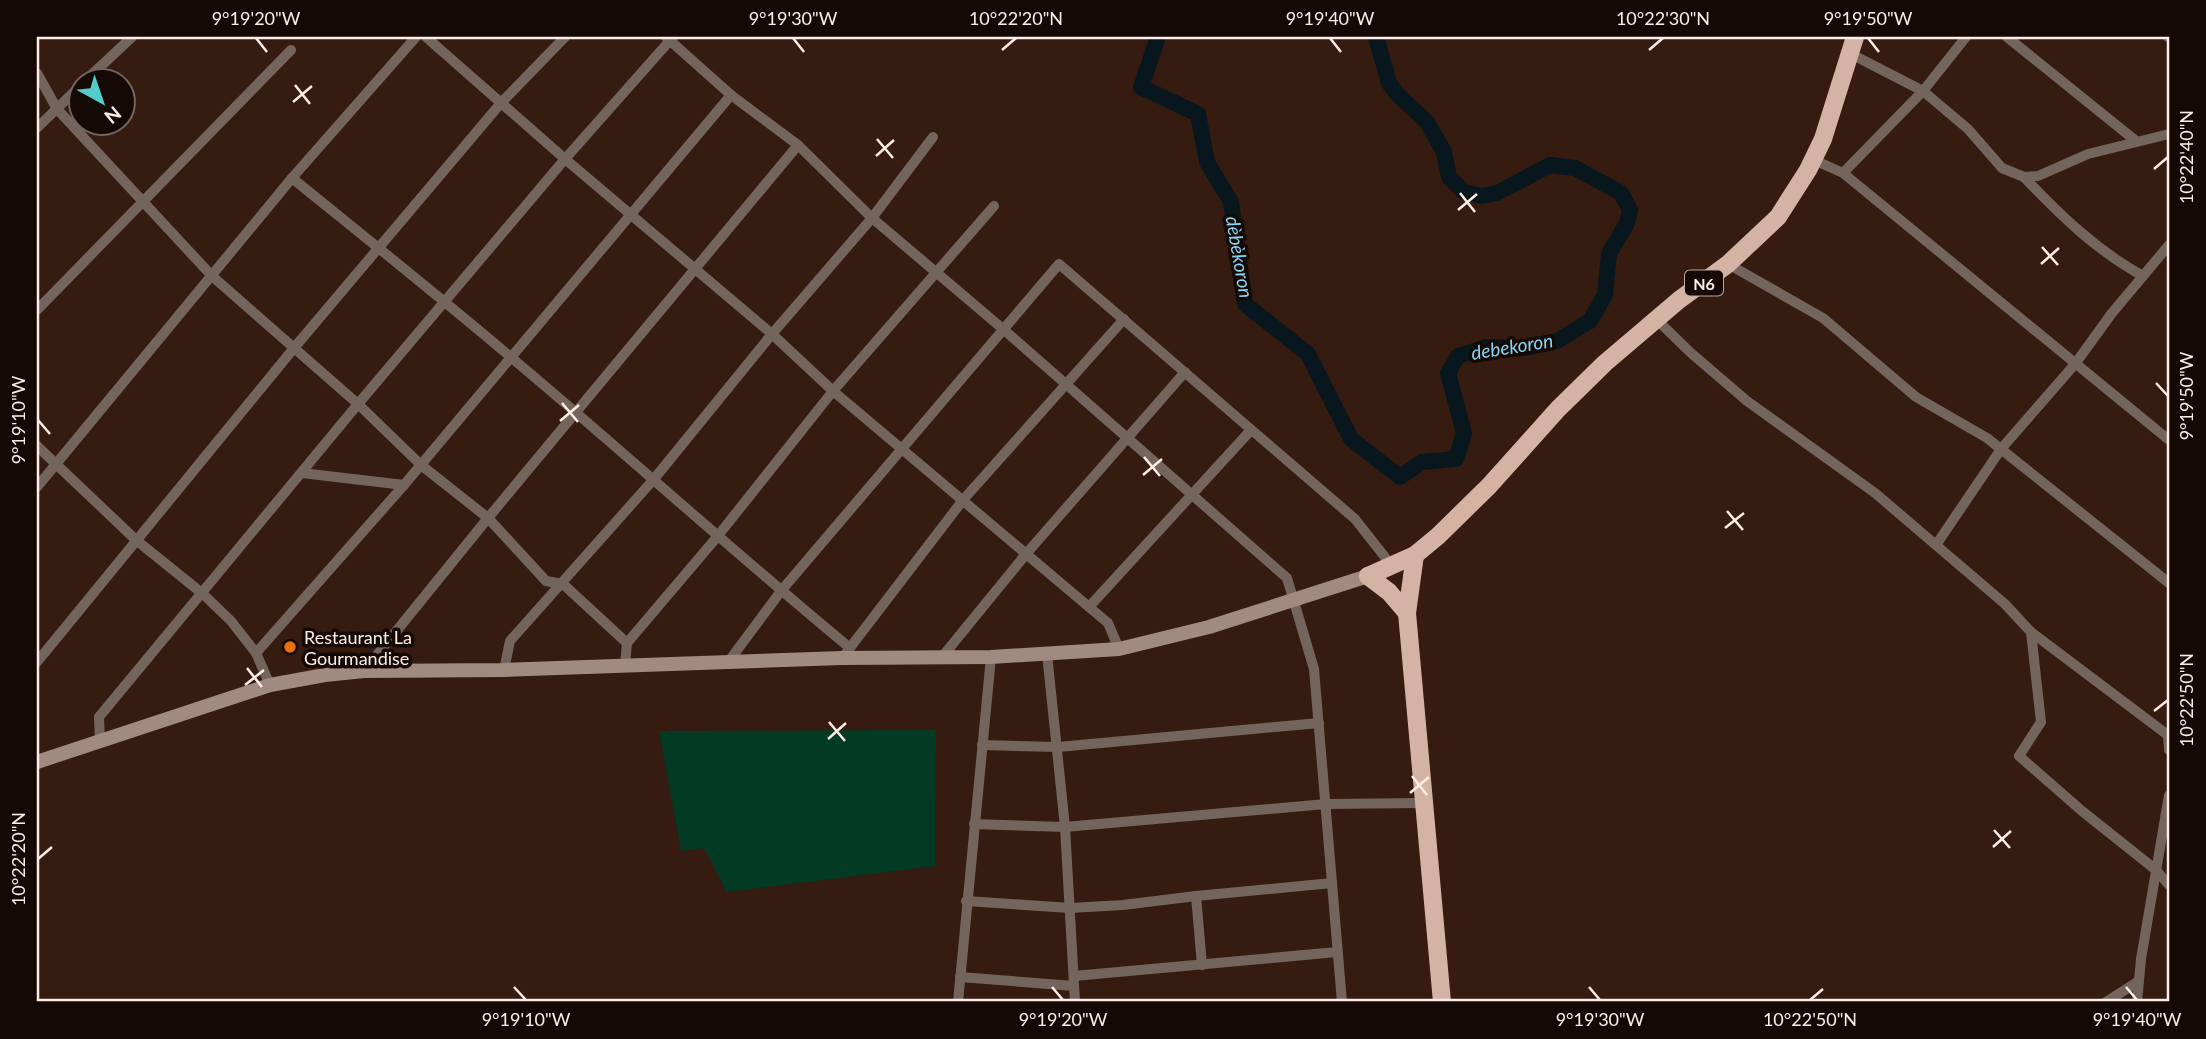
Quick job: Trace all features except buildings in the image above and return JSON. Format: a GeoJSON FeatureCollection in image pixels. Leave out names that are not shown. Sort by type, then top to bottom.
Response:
{"type":"FeatureCollection","features":[{"type":"Feature","properties":{"kind":"highway","name":"N6"},"geometry":{"type":"LineString","coordinates":[[1368,576],[1415,555],[1454,521],[1558,409],[1605,363],[1656,319],[1728,264],[1778,216],[1808,170],[1823,139],[1853,45]]}},
{"type":"Feature","properties":{"kind":"highway"},"geometry":{"type":"LineString","coordinates":[[1415,555],[1407,613],[1442,1002]]}},
{"type":"Feature","properties":{"kind":"highway"},"geometry":{"type":"LineString","coordinates":[[1368,576],[1389,592],[1407,613]]}},
{"type":"Feature","properties":{"kind":"main road"},"geometry":{"type":"LineString","coordinates":[[37,762],[270,685],[325,675],[364,671],[505,670],[730,661],[846,653],[991,657],[1119,649],[1209,627],[1368,576]]}},
{"type":"Feature","properties":{"kind":"street"},"geometry":{"type":"LineString","coordinates":[[101,66],[132,37]]}},
{"type":"Feature","properties":{"kind":"street"},"geometry":{"type":"LineString","coordinates":[[37,487],[292,178],[416,37]]}},
{"type":"Feature","properties":{"kind":"street"},"geometry":{"type":"LineString","coordinates":[[426,37],[631,216],[772,334],[834,391],[1108,623],[1119,649]]}},
{"type":"Feature","properties":{"kind":"street"},"geometry":{"type":"LineString","coordinates":[[37,662],[294,348],[501,103],[565,37]]}},
{"type":"Feature","properties":{"kind":"street"},"geometry":{"type":"LineString","coordinates":[[1843,173],[1923,91],[1966,37]]}},
{"type":"Feature","properties":{"kind":"street"},"geometry":{"type":"LineString","coordinates":[[2007,37],[2136,141]]}},
{"type":"Feature","properties":{"kind":"street"},"geometry":{"type":"LineString","coordinates":[[100,742],[99,717],[358,404],[670,38],[731,94],[798,145],[872,218],[1066,383],[1287,578],[1314,669],[1342,1002]]}},
{"type":"Feature","properties":{"kind":"street"},"geometry":{"type":"LineString","coordinates":[[1853,45],[1923,91],[1968,129],[2002,168],[2024,177],[2066,221],[2124,266],[2143,276]]}},
{"type":"Feature","properties":{"kind":"street"},"geometry":{"type":"LineString","coordinates":[[37,310],[291,50]]}},
{"type":"Feature","properties":{"kind":"street"},"geometry":{"type":"LineString","coordinates":[[37,73],[57,109],[212,276],[358,404],[421,465],[488,518],[546,581],[563,584],[627,643]]}},
{"type":"Feature","properties":{"kind":"street"},"geometry":{"type":"LineString","coordinates":[[256,653],[421,465],[731,94]]}},
{"type":"Feature","properties":{"kind":"street"},"geometry":{"type":"LineString","coordinates":[[37,128],[66,100]]}},
{"type":"Feature","properties":{"kind":"street"},"geometry":{"type":"LineString","coordinates":[[2024,177],[2038,176],[2088,154],[2169,134]]}},
{"type":"Feature","properties":{"kind":"street"},"geometry":{"type":"LineString","coordinates":[[505,670],[510,641],[654,479],[772,334],[872,218],[933,137]]}},
{"type":"Feature","properties":{"kind":"street"},"geometry":{"type":"LineString","coordinates":[[364,671],[798,145]]}},
{"type":"Feature","properties":{"kind":"street"},"geometry":{"type":"LineString","coordinates":[[1812,159],[1843,173],[2169,440]]}},
{"type":"Feature","properties":{"kind":"street"},"geometry":{"type":"LineString","coordinates":[[292,178],[512,357],[781,591],[846,653],[963,500],[1124,319]]}},
{"type":"Feature","properties":{"kind":"street"},"geometry":{"type":"LineString","coordinates":[[625,665],[627,643],[717,537],[834,391],[994,206]]}},
{"type":"Feature","properties":{"kind":"street"},"geometry":{"type":"LineString","coordinates":[[1936,545],[2001,449],[2075,364],[2169,245]]}},
{"type":"Feature","properties":{"kind":"street"},"geometry":{"type":"LineString","coordinates":[[730,661],[781,591],[1059,264],[1355,519],[1392,566]]}},
{"type":"Feature","properties":{"kind":"street"},"geometry":{"type":"LineString","coordinates":[[1728,264],[1823,318],[1916,397],[1987,438],[2169,583]]}},
{"type":"Feature","properties":{"kind":"street"},"geometry":{"type":"LineString","coordinates":[[1656,319],[1747,401],[1875,493],[2005,604],[2031,632],[2167,731],[2169,750]]}},
{"type":"Feature","properties":{"kind":"street"},"geometry":{"type":"LineString","coordinates":[[942,657],[1027,554],[1185,372]]}},
{"type":"Feature","properties":{"kind":"street"},"geometry":{"type":"LineString","coordinates":[[1089,607],[1251,430]]}},
{"type":"Feature","properties":{"kind":"street"},"geometry":{"type":"LineString","coordinates":[[37,446],[136,540],[203,594],[231,621],[256,653],[270,685]]}},
{"type":"Feature","properties":{"kind":"street"},"geometry":{"type":"LineString","coordinates":[[302,473],[404,485]]}},
{"type":"Feature","properties":{"kind":"street"},"geometry":{"type":"LineString","coordinates":[[2031,632],[2041,722],[2020,756],[2082,811],[2156,870],[2169,885]]}},
{"type":"Feature","properties":{"kind":"street"},"geometry":{"type":"LineString","coordinates":[[1047,654],[1065,827],[1075,1002]]}},
{"type":"Feature","properties":{"kind":"street"},"geometry":{"type":"LineString","coordinates":[[958,1002],[991,657]]}},
{"type":"Feature","properties":{"kind":"street"},"geometry":{"type":"LineString","coordinates":[[982,745],[1058,747],[1319,723]]}},
{"type":"Feature","properties":{"kind":"street"},"geometry":{"type":"LineString","coordinates":[[2137,1002],[2169,795]]}},
{"type":"Feature","properties":{"kind":"street"},"geometry":{"type":"LineString","coordinates":[[974,824],[1065,827],[1326,804],[1423,803]]}},
{"type":"Feature","properties":{"kind":"street"},"geometry":{"type":"LineString","coordinates":[[966,901],[1070,908],[1332,883]]}},
{"type":"Feature","properties":{"kind":"street"},"geometry":{"type":"LineString","coordinates":[[1196,896],[1202,965]]}},
{"type":"Feature","properties":{"kind":"street"},"geometry":{"type":"LineString","coordinates":[[960,977],[1074,981],[1337,952]]}},
{"type":"Feature","properties":{"kind":"street"},"geometry":{"type":"LineString","coordinates":[[2106,1002],[2139,981]]}},
{"type":"Feature","properties":{"kind":"green space"},"geometry":{"type":"Polygon","coordinates":[[[936,730],[935,866],[727,892],[704,848],[681,851],[659,731],[936,730]]]}},
{"type":"Feature","properties":{"kind":"waterway","name":"debekoron"},"geometry":{"type":"LineString","coordinates":[[1158,37],[1141,87],[1198,114],[1207,162],[1231,202],[1245,304],[1308,354],[1351,439],[1400,477],[1422,462],[1456,459],[1464,433],[1448,373],[1458,356],[1486,347],[1526,348],[1557,341],[1590,321],[1605,295],[1609,254],[1627,223],[1630,210],[1621,193],[1575,168],[1550,165],[1497,193],[1482,196],[1464,192],[1449,177],[1444,152],[1427,122],[1389,83],[1376,37]]}},
{"type":"Feature","properties":{"kind":"place","name":"Restaurant La Gourmandise"},"geometry":{"type":"Point","coordinates":[290,647]}},
{"type":"Feature","properties":{"kind":"water label","name":"dèbèkoron"},"geometry":{"type":"Point","coordinates":[1240,257]}}]}
